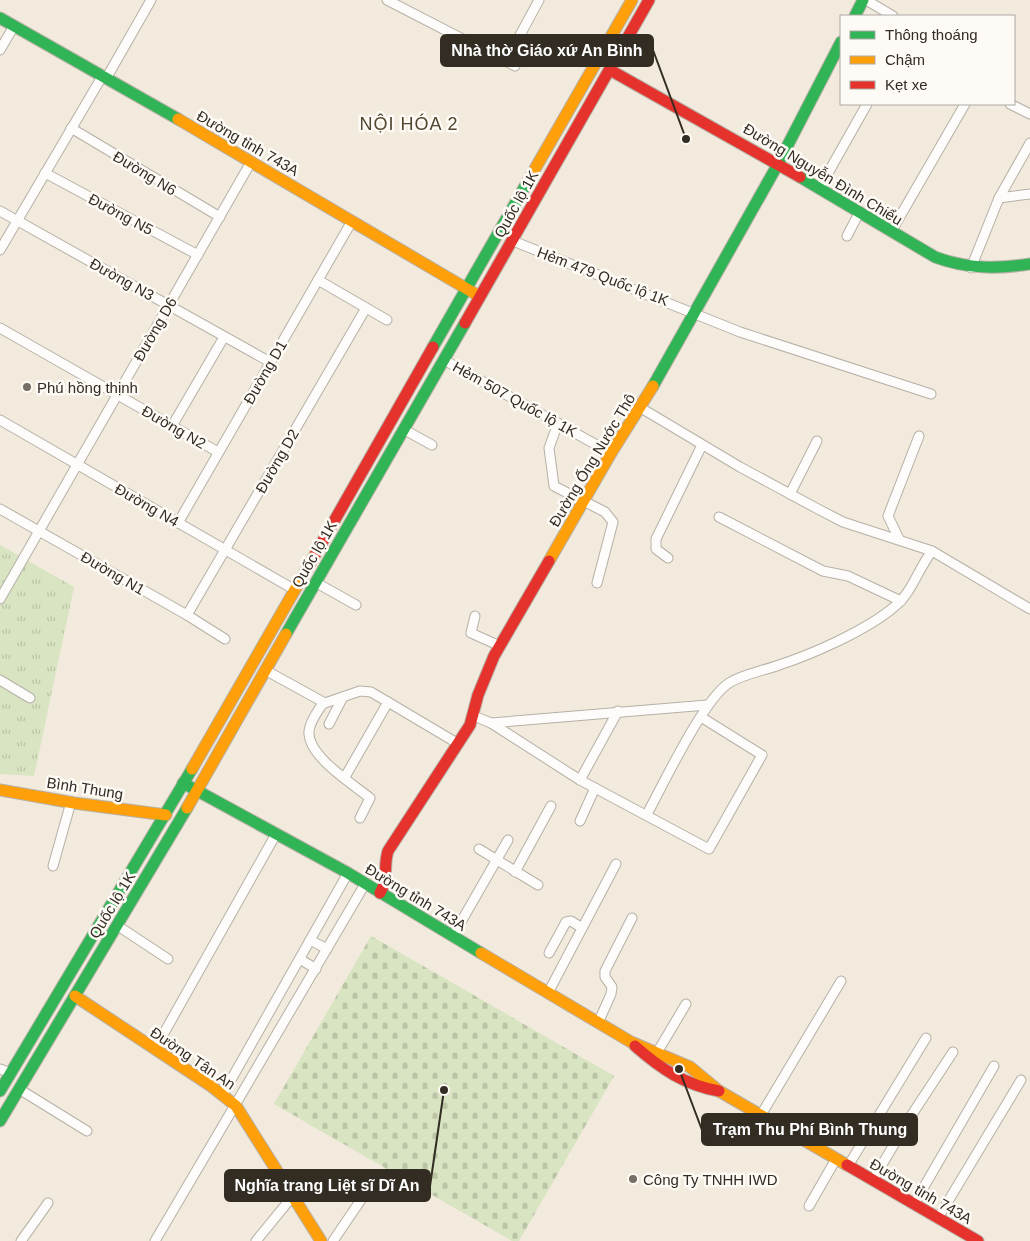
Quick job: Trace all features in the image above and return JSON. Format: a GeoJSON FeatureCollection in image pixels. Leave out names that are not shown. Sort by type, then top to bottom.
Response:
{"type":"FeatureCollection","features":[{"type":"Feature","properties":{"kind":"main road","name":"Quốc lộ 1K"},"geometry":{"type":"LineString","coordinates":[[0,1091],[5,1071],[62,988],[166,815],[632,0]]}},
{"type":"Feature","properties":{"kind":"main road","name":"Quốc lộ 1K"},"geometry":{"type":"LineString","coordinates":[[0,1121],[183,815],[650,0]]}},
{"type":"Feature","properties":{"kind":"main road"},"geometry":{"type":"LineString","coordinates":[[856,15],[864,0]]}},
{"type":"Feature","properties":{"kind":"main road","name":"Đường tỉnh 743A"},"geometry":{"type":"LineString","coordinates":[[0,18],[105,76],[479,296]]}},
{"type":"Feature","properties":{"kind":"main road","name":"Đường Ống Nước Thô"},"geometry":{"type":"LineString","coordinates":[[380,893],[388,879],[385,861],[388,851],[474,716],[478,695],[500,646],[611,453],[641,408],[693,312],[778,164],[840,44]]}},
{"type":"Feature","properties":{"kind":"main road","name":"Đường Nguyễn Đình Chiểu"},"geometry":{"type":"LineString","coordinates":[[595,62],[778,164],[935,257],[971,268],[999,269],[1030,264]]}},
{"type":"Feature","properties":{"kind":"main road","name":"Đường tỉnh 743A"},"geometry":{"type":"LineString","coordinates":[[183,783],[348,874],[631,1042],[658,1051],[712,1082],[719,1091]]}},
{"type":"Feature","properties":{"kind":"main road","name":"Bình Thung"},"geometry":{"type":"LineString","coordinates":[[0,790],[166,815],[183,815]]}},
{"type":"Feature","properties":{"kind":"main road","name":"Đường Tân An"},"geometry":{"type":"LineString","coordinates":[[62,988],[223,1094],[236,1106],[250,1125],[292,1197],[321,1241]]}},
{"type":"Feature","properties":{"kind":"main road","name":"Đường tỉnh 743A"},"geometry":{"type":"LineString","coordinates":[[631,1042],[661,1069],[697,1088],[719,1091],[978,1241]]}},
{"type":"Feature","properties":{"kind":"street"},"geometry":{"type":"LineString","coordinates":[[0,250],[71,128],[151,0]]}},
{"type":"Feature","properties":{"kind":"street"},"geometry":{"type":"LineString","coordinates":[[387,0],[511,63],[539,0]]}},
{"type":"Feature","properties":{"kind":"street"},"geometry":{"type":"LineString","coordinates":[[864,0],[891,15]]}},
{"type":"Feature","properties":{"kind":"street"},"geometry":{"type":"LineString","coordinates":[[0,50],[14,26]]}},
{"type":"Feature","properties":{"kind":"street"},"geometry":{"type":"LineString","coordinates":[[819,189],[866,105]]}},
{"type":"Feature","properties":{"kind":"street"},"geometry":{"type":"LineString","coordinates":[[891,232],[964,105]]}},
{"type":"Feature","properties":{"kind":"street"},"geometry":{"type":"LineString","coordinates":[[1012,105],[1030,114]]}},
{"type":"Feature","properties":{"kind":"street","name":"Đường N6"},"geometry":{"type":"LineString","coordinates":[[71,128],[220,217]]}},
{"type":"Feature","properties":{"kind":"street"},"geometry":{"type":"LineString","coordinates":[[971,268],[999,198],[1030,142]]}},
{"type":"Feature","properties":{"kind":"street","name":"Đường D6"},"geometry":{"type":"LineString","coordinates":[[0,599],[251,162]]}},
{"type":"Feature","properties":{"kind":"street","name":"Đường N5"},"geometry":{"type":"LineString","coordinates":[[45,173],[198,254]]}},
{"type":"Feature","properties":{"kind":"street"},"geometry":{"type":"LineString","coordinates":[[999,198],[1030,194]]}},
{"type":"Feature","properties":{"kind":"street","name":"Đường N3"},"geometry":{"type":"LineString","coordinates":[[0,211],[270,362]]}},
{"type":"Feature","properties":{"kind":"street"},"geometry":{"type":"LineString","coordinates":[[847,236],[859,213]]}},
{"type":"Feature","properties":{"kind":"street","name":"Đường D1"},"geometry":{"type":"LineString","coordinates":[[178,523],[352,221]]}},
{"type":"Feature","properties":{"kind":"street","name":"Hẻm 479 Quốc lộ 1K"},"geometry":{"type":"LineString","coordinates":[[513,240],[740,332],[932,394]]}},
{"type":"Feature","properties":{"kind":"street"},"geometry":{"type":"LineString","coordinates":[[318,280],[387,320]]}},
{"type":"Feature","properties":{"kind":"street","name":"Đường D2"},"geometry":{"type":"LineString","coordinates":[[187,615],[366,308]]}},
{"type":"Feature","properties":{"kind":"street","name":"Đường N2"},"geometry":{"type":"LineString","coordinates":[[0,328],[218,452]]}},
{"type":"Feature","properties":{"kind":"street"},"geometry":{"type":"LineString","coordinates":[[172,426],[224,337]]}},
{"type":"Feature","properties":{"kind":"street","name":"Hẻm 507 Quốc lộ 1K"},"geometry":{"type":"LineString","coordinates":[[444,360],[611,453]]}},
{"type":"Feature","properties":{"kind":"street"},"geometry":{"type":"LineString","coordinates":[[641,408],[702,445],[843,522],[932,551],[1030,609]]}},
{"type":"Feature","properties":{"kind":"street","name":"Đường N4"},"geometry":{"type":"LineString","coordinates":[[0,420],[295,590]]}},
{"type":"Feature","properties":{"kind":"street"},"geometry":{"type":"LineString","coordinates":[[558,423],[549,448],[554,486],[583,503],[604,512],[613,522],[597,583]]}},
{"type":"Feature","properties":{"kind":"street"},"geometry":{"type":"LineString","coordinates":[[403,429],[432,445]]}},
{"type":"Feature","properties":{"kind":"street"},"geometry":{"type":"LineString","coordinates":[[899,539],[888,516],[919,436]]}},
{"type":"Feature","properties":{"kind":"street"},"geometry":{"type":"LineString","coordinates":[[790,494],[817,442]]}},
{"type":"Feature","properties":{"kind":"street"},"geometry":{"type":"LineString","coordinates":[[668,558],[656,549],[656,539],[702,445]]}},
{"type":"Feature","properties":{"kind":"street","name":"Đường N1"},"geometry":{"type":"LineString","coordinates":[[0,509],[187,615],[225,639]]}},
{"type":"Feature","properties":{"kind":"street"},"geometry":{"type":"LineString","coordinates":[[720,517],[823,571],[848,576],[901,601]]}},
{"type":"Feature","properties":{"kind":"street"},"geometry":{"type":"LineString","coordinates":[[647,814],[707,705],[729,683],[813,652],[869,623],[901,601],[921,564],[932,551]]}},
{"type":"Feature","properties":{"kind":"street"},"geometry":{"type":"LineString","coordinates":[[315,582],[356,604]]}},
{"type":"Feature","properties":{"kind":"street"},"geometry":{"type":"LineString","coordinates":[[475,616],[471,633],[500,646]]}},
{"type":"Feature","properties":{"kind":"street"},"geometry":{"type":"LineString","coordinates":[[265,670],[322,703],[328,703],[367,691],[457,743]]}},
{"type":"Feature","properties":{"kind":"street"},"geometry":{"type":"LineString","coordinates":[[0,680],[30,698]]}},
{"type":"Feature","properties":{"kind":"street"},"geometry":{"type":"LineString","coordinates":[[329,724],[343,697]]}},
{"type":"Feature","properties":{"kind":"street"},"geometry":{"type":"LineString","coordinates":[[345,777],[388,702]]}},
{"type":"Feature","properties":{"kind":"street"},"geometry":{"type":"LineString","coordinates":[[322,703],[309,731],[312,745],[321,758],[370,798],[370,804],[360,818]]}},
{"type":"Feature","properties":{"kind":"street"},"geometry":{"type":"LineString","coordinates":[[490,723],[707,705]]}},
{"type":"Feature","properties":{"kind":"street"},"geometry":{"type":"LineString","coordinates":[[580,780],[618,711]]}},
{"type":"Feature","properties":{"kind":"street"},"geometry":{"type":"LineString","coordinates":[[474,716],[490,723],[580,780],[647,814],[709,849],[762,756],[761,753],[701,717]]}},
{"type":"Feature","properties":{"kind":"street"},"geometry":{"type":"LineString","coordinates":[[580,821],[595,788]]}},
{"type":"Feature","properties":{"kind":"street"},"geometry":{"type":"LineString","coordinates":[[53,866],[71,802]]}},
{"type":"Feature","properties":{"kind":"street"},"geometry":{"type":"LineString","coordinates":[[515,872],[551,806]]}},
{"type":"Feature","properties":{"kind":"street"},"geometry":{"type":"LineString","coordinates":[[155,1049],[276,834]]}},
{"type":"Feature","properties":{"kind":"street"},"geometry":{"type":"LineString","coordinates":[[453,936],[508,840]]}},
{"type":"Feature","properties":{"kind":"street"},"geometry":{"type":"LineString","coordinates":[[479,849],[538,885]]}},
{"type":"Feature","properties":{"kind":"street"},"geometry":{"type":"LineString","coordinates":[[548,993],[616,864]]}},
{"type":"Feature","properties":{"kind":"street"},"geometry":{"type":"LineString","coordinates":[[223,1094],[348,874]]}},
{"type":"Feature","properties":{"kind":"street"},"geometry":{"type":"LineString","coordinates":[[156,1241],[365,884]]}},
{"type":"Feature","properties":{"kind":"street"},"geometry":{"type":"LineString","coordinates":[[598,1023],[611,994],[612,987],[604,977],[605,971],[632,918]]}},
{"type":"Feature","properties":{"kind":"street"},"geometry":{"type":"LineString","coordinates":[[548,953],[566,922],[571,921],[582,928]]}},
{"type":"Feature","properties":{"kind":"street"},"geometry":{"type":"LineString","coordinates":[[118,926],[168,959]]}},
{"type":"Feature","properties":{"kind":"street"},"geometry":{"type":"LineString","coordinates":[[310,940],[327,949]]}},
{"type":"Feature","properties":{"kind":"street"},"geometry":{"type":"LineString","coordinates":[[300,959],[316,969]]}},
{"type":"Feature","properties":{"kind":"street"},"geometry":{"type":"LineString","coordinates":[[761,1115],[841,981]]}},
{"type":"Feature","properties":{"kind":"street"},"geometry":{"type":"LineString","coordinates":[[658,1051],[686,1004]]}},
{"type":"Feature","properties":{"kind":"street"},"geometry":{"type":"LineString","coordinates":[[848,1166],[926,1038]]}},
{"type":"Feature","properties":{"kind":"street"},"geometry":{"type":"LineString","coordinates":[[873,1180],[909,1119],[953,1052]]}},
{"type":"Feature","properties":{"kind":"street"},"geometry":{"type":"LineString","coordinates":[[914,1204],[994,1066]]}},
{"type":"Feature","properties":{"kind":"street"},"geometry":{"type":"LineString","coordinates":[[938,1218],[1021,1080]]}},
{"type":"Feature","properties":{"kind":"street"},"geometry":{"type":"LineString","coordinates":[[19,1088],[87,1131]]}},
{"type":"Feature","properties":{"kind":"street"},"geometry":{"type":"LineString","coordinates":[[809,1206],[836,1159]]}},
{"type":"Feature","properties":{"kind":"street"},"geometry":{"type":"LineString","coordinates":[[332,1241],[374,1182]]}},
{"type":"Feature","properties":{"kind":"street"},"geometry":{"type":"LineString","coordinates":[[256,1241],[292,1197]]}},
{"type":"Feature","properties":{"kind":"street"},"geometry":{"type":"LineString","coordinates":[[22,1241],[48,1203]]}},
{"type":"Feature","properties":{"kind":"green space"},"geometry":{"type":"Polygon","coordinates":[[[0,545],[74,587],[34,776],[0,774],[0,545]]]}},
{"type":"Feature","properties":{"kind":"green space"},"geometry":{"type":"Polygon","coordinates":[[[371,936],[614,1076],[519,1241],[512,1241],[274,1104],[371,936]]]}},
{"type":"Feature","properties":{"kind":"traffic: fast"},"geometry":{"type":"LineString","coordinates":[[856,15],[863,0]]}},
{"type":"Feature","properties":{"kind":"traffic: fast"},"geometry":{"type":"LineString","coordinates":[[0,18],[178,119]]}},
{"type":"Feature","properties":{"kind":"traffic: fast"},"geometry":{"type":"LineString","coordinates":[[653,386],[778,164],[840,44]]}},
{"type":"Feature","properties":{"kind":"traffic: fast"},"geometry":{"type":"LineString","coordinates":[[800,177],[935,257],[959,264],[982,267],[1030,264]]}},
{"type":"Feature","properties":{"kind":"traffic: fast"},"geometry":{"type":"LineString","coordinates":[[433,347],[528,181]]}},
{"type":"Feature","properties":{"kind":"traffic: fast"},"geometry":{"type":"LineString","coordinates":[[286,634],[465,323]]}},
{"type":"Feature","properties":{"kind":"traffic: fast"},"geometry":{"type":"LineString","coordinates":[[0,1091],[192,769]]}},
{"type":"Feature","properties":{"kind":"traffic: fast"},"geometry":{"type":"LineString","coordinates":[[183,783],[348,873],[481,953]]}},
{"type":"Feature","properties":{"kind":"traffic: fast"},"geometry":{"type":"LineString","coordinates":[[0,1121],[187,808]]}},
{"type":"Feature","properties":{"kind":"traffic: slow"},"geometry":{"type":"LineString","coordinates":[[528,181],[632,0]]}},
{"type":"Feature","properties":{"kind":"traffic: slow"},"geometry":{"type":"LineString","coordinates":[[178,119],[479,296]]}},
{"type":"Feature","properties":{"kind":"traffic: slow"},"geometry":{"type":"LineString","coordinates":[[549,561],[611,453],[653,386]]}},
{"type":"Feature","properties":{"kind":"traffic: slow"},"geometry":{"type":"LineString","coordinates":[[192,769],[316,553]]}},
{"type":"Feature","properties":{"kind":"traffic: slow"},"geometry":{"type":"LineString","coordinates":[[187,808],[286,634]]}},
{"type":"Feature","properties":{"kind":"traffic: slow"},"geometry":{"type":"LineString","coordinates":[[0,790],[74,803],[166,815]]}},
{"type":"Feature","properties":{"kind":"traffic: slow"},"geometry":{"type":"LineString","coordinates":[[481,953],[631,1042],[690,1067],[719,1091],[847,1165]]}},
{"type":"Feature","properties":{"kind":"traffic: slow"},"geometry":{"type":"LineString","coordinates":[[75,996],[211,1086],[236,1106],[321,1241]]}},
{"type":"Feature","properties":{"kind":"traffic: jam"},"geometry":{"type":"LineString","coordinates":[[465,323],[649,0]]}},
{"type":"Feature","properties":{"kind":"traffic: jam"},"geometry":{"type":"LineString","coordinates":[[610,70],[800,177]]}},
{"type":"Feature","properties":{"kind":"traffic: jam"},"geometry":{"type":"LineString","coordinates":[[316,553],[433,347]]}},
{"type":"Feature","properties":{"kind":"traffic: jam"},"geometry":{"type":"LineString","coordinates":[[380,893],[385,878],[388,851],[470,725],[478,695],[494,656],[549,561]]}},
{"type":"Feature","properties":{"kind":"traffic: jam"},"geometry":{"type":"LineString","coordinates":[[635,1046],[654,1062],[674,1075],[695,1085],[719,1091]]}},
{"type":"Feature","properties":{"kind":"traffic: jam"},"geometry":{"type":"LineString","coordinates":[[847,1165],[978,1241]]}},
{"type":"Feature","properties":{"kind":"place","name":"Nhà thờ Giáo xứ An Bình"},"geometry":{"type":"Point","coordinates":[686,139]}},
{"type":"Feature","properties":{"kind":"place","name":"Phú hồng thịnh"},"geometry":{"type":"Point","coordinates":[27,387]}},
{"type":"Feature","properties":{"kind":"place","name":"Trạm Thu Phí Bình Thung"},"geometry":{"type":"Point","coordinates":[679,1069]}},
{"type":"Feature","properties":{"kind":"place","name":"Nghĩa trang Liệt sĩ Dĩ An"},"geometry":{"type":"Point","coordinates":[444,1090]}},
{"type":"Feature","properties":{"kind":"place","name":"Công Ty TNHH IWD"},"geometry":{"type":"Point","coordinates":[633,1179]}},
{"type":"Feature","properties":{"kind":"district","name":"NỘI HÓA 2"},"geometry":{"type":"Point","coordinates":[409,124]}}]}
